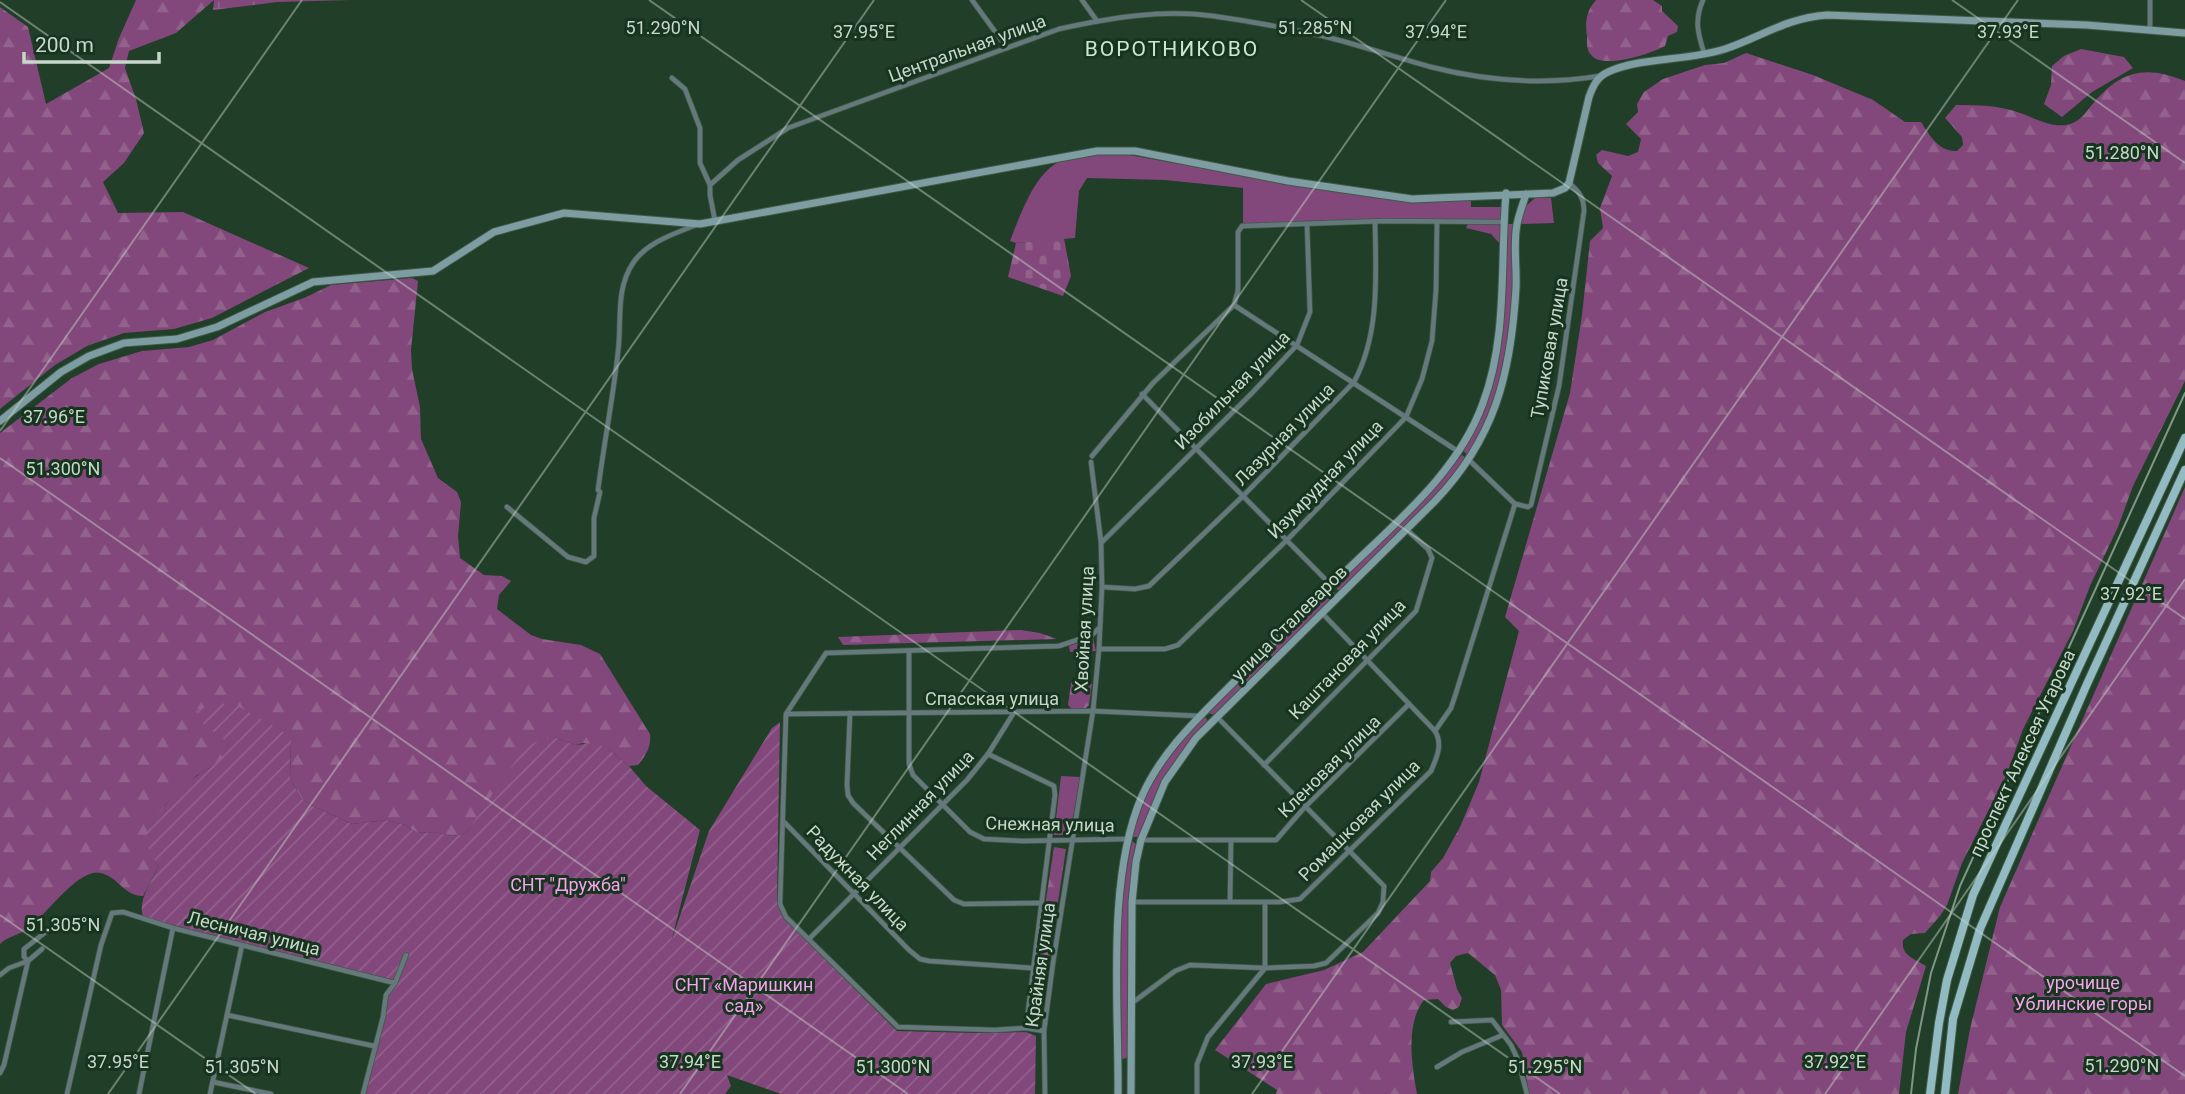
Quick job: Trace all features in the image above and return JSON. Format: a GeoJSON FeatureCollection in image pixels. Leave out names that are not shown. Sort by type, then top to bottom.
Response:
{"type":"FeatureCollection","features":[{"type":"Feature","properties":{"kind":"main road"},"geometry":{"type":"LineString","coordinates":[[0,421],[61,372],[89,356],[124,343],[177,339],[217,327],[313,282],[433,271],[494,232],[564,213],[700,224],[1097,151],[1135,151],[1288,181],[1412,199],[1560,191],[1569,183],[1589,97],[1601,76],[1624,67],[1724,49],[1805,16],[2087,25],[2185,33]]}},
{"type":"Feature","properties":{"kind":"main road","name":"улица Сталеваров"},"geometry":{"type":"LineString","coordinates":[[1118,1094],[1119,901],[1127,839],[1149,783],[1164,758],[1201,714],[1418,500],[1459,452],[1483,405],[1494,365],[1501,324],[1506,193]]}},
{"type":"Feature","properties":{"kind":"main road","name":"улица Сталеваров"},"geometry":{"type":"LineString","coordinates":[[1131,1094],[1132,902],[1136,862],[1141,840],[1165,782],[1196,738],[1406,530],[1451,484],[1469,460],[1495,407],[1507,369],[1515,305],[1517,223],[1527,194]]}},
{"type":"Feature","properties":{"kind":"main road"},"geometry":{"type":"LineString","coordinates":[[1505,205],[1514,202],[1522,206]]}},
{"type":"Feature","properties":{"kind":"main road"},"geometry":{"type":"LineString","coordinates":[[1504,222],[1517,223]]}},
{"type":"Feature","properties":{"kind":"main road","name":"проспект Алексея Угарова"},"geometry":{"type":"LineString","coordinates":[[1930,1094],[1947,980],[1973,895],[2185,438]]}},
{"type":"Feature","properties":{"kind":"main road"},"geometry":{"type":"LineString","coordinates":[[1459,452],[1469,460]]}},
{"type":"Feature","properties":{"kind":"main road","name":"проспект Алексея Угарова"},"geometry":{"type":"LineString","coordinates":[[1945,1094],[1953,1019],[1980,929],[2087,684],[2185,470]]}},
{"type":"Feature","properties":{"kind":"main road"},"geometry":{"type":"LineString","coordinates":[[1331,585],[1340,594]]}},
{"type":"Feature","properties":{"kind":"main road"},"geometry":{"type":"LineString","coordinates":[[1201,714],[1214,719]]}},
{"type":"Feature","properties":{"kind":"main road"},"geometry":{"type":"LineString","coordinates":[[1127,839],[1141,840]]}},
{"type":"Feature","properties":{"kind":"main road"},"geometry":{"type":"LineString","coordinates":[[1119,1062],[1131,1062]]}},
{"type":"Feature","properties":{"kind":"street"},"geometry":{"type":"LineString","coordinates":[[972,0],[1007,48]]}},
{"type":"Feature","properties":{"kind":"street"},"geometry":{"type":"LineString","coordinates":[[1082,0],[1097,21]]}},
{"type":"Feature","properties":{"kind":"street"},"geometry":{"type":"LineString","coordinates":[[1703,0],[1698,10],[1696,29],[1704,54]]}},
{"type":"Feature","properties":{"kind":"street"},"geometry":{"type":"LineString","coordinates":[[2150,0],[2150,30]]}},
{"type":"Feature","properties":{"kind":"street","name":"Центральная улица"},"geometry":{"type":"LineString","coordinates":[[710,185],[738,160],[788,128],[1059,29],[1141,15],[1212,16],[1324,37],[1434,68],[1473,76],[1547,81],[1601,76]]}},
{"type":"Feature","properties":{"kind":"street"},"geometry":{"type":"LineString","coordinates":[[672,78],[685,89],[699,128],[700,163],[710,185],[715,221]]}},
{"type":"Feature","properties":{"kind":"street","name":"Тупиковая улица"},"geometry":{"type":"LineString","coordinates":[[1516,503],[1528,507],[1531,505],[1566,346],[1584,211],[1584,201],[1580,193],[1569,183]]}},
{"type":"Feature","properties":{"kind":"street","name":"Лазурная улица"},"geometry":{"type":"LineString","coordinates":[[1102,587],[1135,589],[1149,586],[1243,496],[1354,383],[1363,365],[1372,333],[1375,222]]}},
{"type":"Feature","properties":{"kind":"street","name":"Изумрудная улица"},"geometry":{"type":"LineString","coordinates":[[1099,649],[1165,649],[1178,645],[1287,540],[1406,417],[1431,349],[1436,290],[1437,222]]}},
{"type":"Feature","properties":{"kind":"street"},"geometry":{"type":"LineString","coordinates":[[1459,452],[1234,305],[1238,290],[1238,232],[1246,225],[1504,222]]}},
{"type":"Feature","properties":{"kind":"street"},"geometry":{"type":"LineString","coordinates":[[507,507],[568,557],[586,562],[594,556],[594,518],[600,492],[605,435],[619,348],[623,285],[633,262],[660,239],[700,224]]}},
{"type":"Feature","properties":{"kind":"street","name":"Изобильная улица"},"geometry":{"type":"LineString","coordinates":[[1101,542],[1297,345],[1304,333],[1310,312],[1307,224]]}},
{"type":"Feature","properties":{"kind":"street","name":"Хвойная улица"},"geometry":{"type":"LineString","coordinates":[[1072,839],[1093,711],[1099,649],[1101,542],[1091,459],[1142,394],[1234,305]]}},
{"type":"Feature","properties":{"kind":"street"},"geometry":{"type":"LineString","coordinates":[[1142,394],[1331,585]]}},
{"type":"Feature","properties":{"kind":"street"},"geometry":{"type":"LineString","coordinates":[[1322,613],[1435,731],[1451,708],[1516,503],[1469,460]]}},
{"type":"Feature","properties":{"kind":"street","name":"Каштановая улица"},"geometry":{"type":"LineString","coordinates":[[1264,765],[1410,618],[1420,603],[1432,558],[1428,549],[1406,530]]}},
{"type":"Feature","properties":{"kind":"street"},"geometry":{"type":"LineString","coordinates":[[786,714],[826,653],[1059,646],[1092,635],[1098,629]]}},
{"type":"Feature","properties":{"kind":"street","name":"Снежная улица"},"geometry":{"type":"LineString","coordinates":[[909,651],[909,764],[913,775],[976,837],[1051,841],[1127,839]]}},
{"type":"Feature","properties":{"kind":"street","name":"Кленовая улица"},"geometry":{"type":"LineString","coordinates":[[1141,840],[1276,840],[1304,808],[1408,705]]}},
{"type":"Feature","properties":{"kind":"street","name":"Спасская улица"},"geometry":{"type":"LineString","coordinates":[[786,714],[1093,711],[1201,714]]}},
{"type":"Feature","properties":{"kind":"street"},"geometry":{"type":"LineString","coordinates":[[850,713],[848,795],[853,803],[954,900],[964,904],[1041,903]]}},
{"type":"Feature","properties":{"kind":"street","name":"Неглинная улица"},"geometry":{"type":"LineString","coordinates":[[809,939],[943,804],[988,754],[1014,713]]}},
{"type":"Feature","properties":{"kind":"street","name":"Радужная улица"},"geometry":{"type":"LineString","coordinates":[[786,714],[784,822],[920,959],[1032,968]]}},
{"type":"Feature","properties":{"kind":"street"},"geometry":{"type":"LineString","coordinates":[[1132,1003],[1181,967],[1190,965],[1265,968],[1325,963],[1378,913],[1383,902],[1384,886],[1264,765],[1214,719]]}},
{"type":"Feature","properties":{"kind":"street","name":"Ромашковая улица"},"geometry":{"type":"LineString","coordinates":[[1132,902],[1293,902],[1300,899],[1432,771],[1440,747],[1435,731]]}},
{"type":"Feature","properties":{"kind":"street"},"geometry":{"type":"LineString","coordinates":[[988,754],[1054,786],[1051,841],[1026,1028]]}},
{"type":"Feature","properties":{"kind":"street"},"geometry":{"type":"LineString","coordinates":[[784,822],[780,904],[786,917],[898,1027],[995,1030],[1026,1028],[1044,1031]]}},
{"type":"Feature","properties":{"kind":"street","name":"Крайняя улица"},"geometry":{"type":"LineString","coordinates":[[1045,1094],[1044,1031],[1072,839]]}},
{"type":"Feature","properties":{"kind":"street"},"geometry":{"type":"LineString","coordinates":[[1230,902],[1231,840]]}},
{"type":"Feature","properties":{"kind":"street"},"geometry":{"type":"LineString","coordinates":[[1197,1094],[1197,1064],[1208,1037],[1265,968],[1265,902]]}},
{"type":"Feature","properties":{"kind":"street","name":"Лесничая улица"},"geometry":{"type":"LineString","coordinates":[[67,1094],[108,918],[112,913],[123,912],[173,928],[395,984]]}},
{"type":"Feature","properties":{"kind":"street"},"geometry":{"type":"LineString","coordinates":[[139,1094],[173,928]]}},
{"type":"Feature","properties":{"kind":"street"},"geometry":{"type":"LineString","coordinates":[[28,961],[24,957],[24,949],[47,931]]}},
{"type":"Feature","properties":{"kind":"street"},"geometry":{"type":"LineString","coordinates":[[210,1094],[242,945]]}},
{"type":"Feature","properties":{"kind":"street"},"geometry":{"type":"LineString","coordinates":[[0,975],[9,968],[28,961],[42,949]]}},
{"type":"Feature","properties":{"kind":"street"},"geometry":{"type":"LineString","coordinates":[[363,1094],[386,995],[395,984],[406,955]]}},
{"type":"Feature","properties":{"kind":"street"},"geometry":{"type":"LineString","coordinates":[[0,1073],[28,961]]}},
{"type":"Feature","properties":{"kind":"street"},"geometry":{"type":"LineString","coordinates":[[227,1015],[374,1046]]}},
{"type":"Feature","properties":{"kind":"street"},"geometry":{"type":"LineString","coordinates":[[1451,1022],[1492,1020],[1511,1045],[1527,1094]]}},
{"type":"Feature","properties":{"kind":"street"},"geometry":{"type":"LineString","coordinates":[[1437,1067],[1462,1052],[1503,1035]]}},
{"type":"Feature","properties":{"kind":"street"},"geometry":{"type":"LineString","coordinates":[[213,1082],[271,1094]]}},
{"type":"Feature","properties":{"kind":"green space"},"geometry":{"type":"Polygon","coordinates":[[[136,0],[214,0],[176,33],[129,51],[125,68],[144,133],[124,163],[103,182],[118,213],[183,212],[309,268],[212,318],[174,329],[124,333],[87,346],[55,365],[0,409],[0,7],[28,27],[46,104],[109,68],[136,0]]]}},
{"type":"Feature","properties":{"kind":"green space"},"geometry":{"type":"Polygon","coordinates":[[[214,0],[351,0],[277,2],[213,10],[214,0]]]}},
{"type":"Feature","properties":{"kind":"green space"},"geometry":{"type":"Polygon","coordinates":[[[1596,0],[1653,0],[1662,6],[1662,11],[1678,26],[1677,32],[1668,36],[1665,46],[1649,53],[1617,61],[1598,60],[1588,49],[1586,26],[1588,13],[1596,0]]]}},
{"type":"Feature","properties":{"kind":"green space"},"geometry":{"type":"Polygon","coordinates":[[[2081,49],[2124,57],[2133,68],[2092,92],[2062,117],[2044,104],[2051,85],[2052,66],[2064,56],[2081,49]]]}},
{"type":"Feature","properties":{"kind":"green space"},"geometry":{"type":"Polygon","coordinates":[[[1746,53],[1813,75],[1873,100],[1905,122],[1921,122],[1940,146],[1951,151],[1957,151],[1963,145],[1962,137],[1945,118],[1956,105],[2004,108],[2048,123],[2066,125],[2080,118],[2101,94],[2122,78],[2145,72],[2185,81],[2185,381],[2133,486],[2073,631],[2023,729],[2007,774],[1962,863],[1947,905],[1925,933],[1911,934],[1903,940],[1906,953],[1926,966],[1906,1032],[1899,1094],[1529,1094],[1522,1052],[1502,1025],[1501,990],[1495,975],[1468,953],[1456,956],[1450,963],[1462,998],[1459,1007],[1453,1010],[1438,999],[1424,1000],[1414,1021],[1413,1071],[1417,1094],[1276,1094],[1277,1090],[1215,1050],[1266,984],[1324,970],[1363,952],[1430,881],[1431,872],[1443,858],[1460,827],[1479,782],[1519,631],[1505,617],[1570,393],[1590,241],[1603,228],[1600,208],[1612,176],[1598,163],[1596,155],[1602,150],[1628,156],[1638,152],[1641,139],[1626,124],[1638,112],[1637,104],[1644,92],[1663,79],[1705,65],[1724,63],[1746,53]]]}},
{"type":"Feature","properties":{"kind":"green space"},"geometry":{"type":"Polygon","coordinates":[[[1117,153],[1369,197],[1397,200],[1471,197],[1471,207],[1502,207],[1501,219],[1243,224],[1243,188],[1165,180],[1087,178],[1079,191],[1075,238],[1016,243],[1010,241],[1030,195],[1044,173],[1053,165],[1076,157],[1117,153]]]}},
{"type":"Feature","properties":{"kind":"green space"},"geometry":{"type":"Polygon","coordinates":[[[1535,198],[1551,198],[1554,223],[1520,224],[1526,206],[1535,198]]]}},
{"type":"Feature","properties":{"kind":"green space"},"geometry":{"type":"Polygon","coordinates":[[[1468,223],[1498,224],[1502,227],[1500,244],[1491,234],[1466,228],[1468,223]]]}},
{"type":"Feature","properties":{"kind":"green space"},"geometry":{"type":"Polygon","coordinates":[[[1508,224],[1514,226],[1511,316],[1502,374],[1494,402],[1467,455],[1463,450],[1485,401],[1499,352],[1504,316],[1504,255],[1508,224]]]}},
{"type":"Feature","properties":{"kind":"green space"},"geometry":{"type":"Polygon","coordinates":[[[1064,238],[1071,276],[1063,296],[1008,277],[1016,243],[1064,238]]]}},
{"type":"Feature","properties":{"kind":"green space"},"geometry":{"type":"Polygon","coordinates":[[[412,278],[418,281],[411,350],[420,407],[421,439],[438,478],[457,492],[461,502],[458,536],[460,558],[484,575],[502,576],[511,581],[499,595],[497,609],[531,635],[581,645],[600,654],[650,734],[646,754],[638,765],[629,766],[610,750],[583,743],[575,745],[554,737],[504,779],[465,834],[452,836],[434,832],[417,833],[405,825],[387,820],[352,824],[301,798],[290,778],[291,741],[229,743],[221,761],[196,776],[165,805],[153,856],[158,867],[143,896],[131,893],[107,875],[92,873],[73,885],[29,928],[0,944],[0,433],[72,378],[99,364],[142,351],[189,347],[213,340],[265,312],[331,285],[412,278]]]}},
{"type":"Feature","properties":{"kind":"green space"},"geometry":{"type":"Polygon","coordinates":[[[1462,455],[1466,458],[1445,488],[1338,590],[1335,586],[1462,455]]]}},
{"type":"Feature","properties":{"kind":"green space","name":"урочище Ублинские горы"},"geometry":{"type":"Polygon","coordinates":[[[2185,487],[2185,1094],[1958,1094],[1970,1029],[2000,907],[2185,487]]]}},
{"type":"Feature","properties":{"kind":"green space"},"geometry":{"type":"Polygon","coordinates":[[[1331,590],[1335,597],[1215,715],[1208,713],[1331,590]]]}},
{"type":"Feature","properties":{"kind":"green space"},"geometry":{"type":"Polygon","coordinates":[[[1021,630],[1057,639],[843,645],[838,637],[1021,630]]]}},
{"type":"Feature","properties":{"kind":"green space"},"geometry":{"type":"Polygon","coordinates":[[[1093,638],[1096,651],[1070,652],[1069,646],[1093,638]]]}},
{"type":"Feature","properties":{"kind":"green space"},"geometry":{"type":"Polygon","coordinates":[[[1071,683],[1092,684],[1089,705],[1086,708],[1073,710],[1068,705],[1071,683]]]}},
{"type":"Feature","properties":{"kind":"green space"},"geometry":{"type":"Polygon","coordinates":[[[221,703],[238,706],[287,734],[291,741],[290,778],[301,798],[313,806],[352,824],[387,820],[405,825],[417,833],[434,832],[452,836],[465,834],[525,747],[538,741],[554,737],[575,745],[595,743],[610,750],[629,766],[646,786],[700,830],[671,942],[709,831],[772,728],[780,722],[777,901],[782,916],[897,1031],[1026,1032],[1036,1036],[1035,1094],[781,1094],[727,1075],[731,1086],[725,1094],[363,1094],[386,995],[395,984],[144,919],[143,899],[158,867],[144,839],[159,813],[172,798],[222,757],[229,743],[203,724],[196,710],[221,703]]]}},
{"type":"Feature","properties":{"kind":"green space"},"geometry":{"type":"Polygon","coordinates":[[[1203,716],[1208,723],[1189,743],[1138,837],[1133,837],[1134,822],[1148,789],[1170,756],[1203,716]]]}},
{"type":"Feature","properties":{"kind":"green space"},"geometry":{"type":"Polygon","coordinates":[[[1061,776],[1080,777],[1070,835],[1054,835],[1061,776]]]}},
{"type":"Feature","properties":{"kind":"green space"},"geometry":{"type":"Polygon","coordinates":[[[1132,841],[1137,845],[1129,1057],[1123,1059],[1121,899],[1132,841]]]}},
{"type":"Feature","properties":{"kind":"green space"},"geometry":{"type":"Polygon","coordinates":[[[1054,847],[1066,849],[1039,1026],[1027,1024],[1054,847]]]}},
{"type":"Feature","properties":{"kind":"tram line"},"geometry":{"type":"LineString","coordinates":[[1911,1094],[1916,1049],[1931,973],[1960,886],[2185,393]]}},
{"type":"Feature","properties":{"kind":"district","name":"ВОРОТНИКОВО"},"geometry":{"type":"Point","coordinates":[1172,49]}},
{"type":"Feature","properties":{"kind":"park label","name":"СНТ \"Дружба\""},"geometry":{"type":"Point","coordinates":[568,884]}},
{"type":"Feature","properties":{"kind":"park label","name":"СНТ «Маришкин сад»"},"geometry":{"type":"Point","coordinates":[744,994]}}]}
